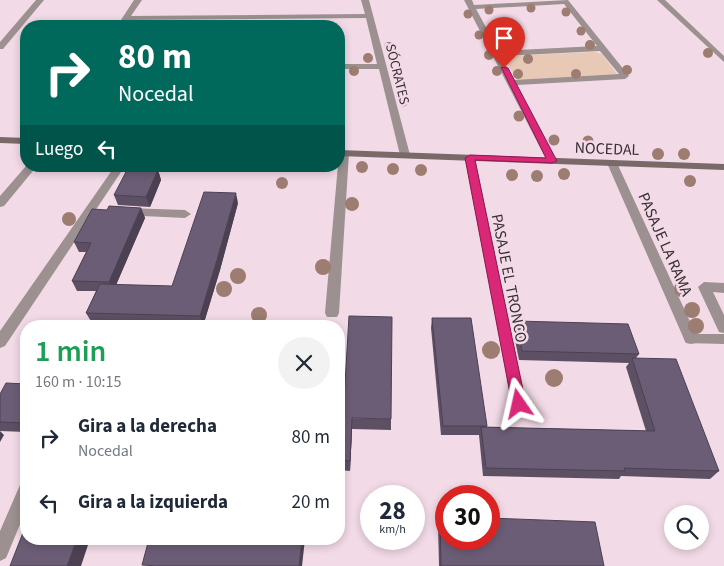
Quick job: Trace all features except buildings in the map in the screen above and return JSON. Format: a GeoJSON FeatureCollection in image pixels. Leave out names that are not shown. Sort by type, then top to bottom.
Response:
{"type":"FeatureCollection","features":[{"type":"Feature","properties":{"kind":"street"},"geometry":{"type":"LineString","coordinates":[[23,20],[40,0]]}},
{"type":"Feature","properties":{"kind":"street"},"geometry":{"type":"LineString","coordinates":[[127,18],[138,0]]}},
{"type":"Feature","properties":{"kind":"street","name":"SÓCRATES"},"geometry":{"type":"LineString","coordinates":[[365,0],[405,155]]}},
{"type":"Feature","properties":{"kind":"street"},"geometry":{"type":"LineString","coordinates":[[661,0],[724,60]]}},
{"type":"Feature","properties":{"kind":"street"},"geometry":{"type":"LineString","coordinates":[[512,83],[625,76],[565,1],[470,3],[552,161]]}},
{"type":"Feature","properties":{"kind":"street"},"geometry":{"type":"LineString","coordinates":[[127,18],[369,16]]}},
{"type":"Feature","properties":{"kind":"street"},"geometry":{"type":"LineString","coordinates":[[0,47],[20,24]]}},
{"type":"Feature","properties":{"kind":"street"},"geometry":{"type":"LineString","coordinates":[[0,33],[12,33]]}},
{"type":"Feature","properties":{"kind":"street"},"geometry":{"type":"LineString","coordinates":[[496,54],[603,48]]}},
{"type":"Feature","properties":{"kind":"street"},"geometry":{"type":"LineString","coordinates":[[345,67],[382,66]]}},
{"type":"Feature","properties":{"kind":"street"},"geometry":{"type":"LineString","coordinates":[[0,140],[20,141]]}},
{"type":"Feature","properties":{"kind":"street","name":"NOCEDAL"},"geometry":{"type":"LineString","coordinates":[[345,153],[724,167]]}},
{"type":"Feature","properties":{"kind":"street","name":"PASAJE EL TRONCO"},"geometry":{"type":"LineString","coordinates":[[470,158],[519,404]]}},
{"type":"Feature","properties":{"kind":"street","name":"PASAJE LA RAMA"},"geometry":{"type":"LineString","coordinates":[[612,163],[691,339],[724,339]]}},
{"type":"Feature","properties":{"kind":"street"},"geometry":{"type":"LineString","coordinates":[[0,203],[27,172]]}},
{"type":"Feature","properties":{"kind":"street"},"geometry":{"type":"LineString","coordinates":[[0,342],[100,211],[117,172]]}},
{"type":"Feature","properties":{"kind":"street"},"geometry":{"type":"LineString","coordinates":[[332,312],[340,172]]}},
{"type":"Feature","properties":{"kind":"street"},"geometry":{"type":"LineString","coordinates":[[100,211],[185,214]]}},
{"type":"Feature","properties":{"kind":"street"},"geometry":{"type":"LineString","coordinates":[[724,288],[704,287],[724,328]]}},
{"type":"Feature","properties":{"kind":"street"},"geometry":{"type":"LineString","coordinates":[[0,552],[20,505]]}},
{"type":"Feature","properties":{"kind":"shaded area"},"geometry":{"type":"Polygon","coordinates":[[[594,52],[602,54],[617,74],[517,80],[505,60],[511,56],[594,52]]]}},
{"type":"Feature","properties":{"kind":"route"},"geometry":{"type":"LineString","coordinates":[[504,68],[552,161],[470,158],[519,404]]}}]}
